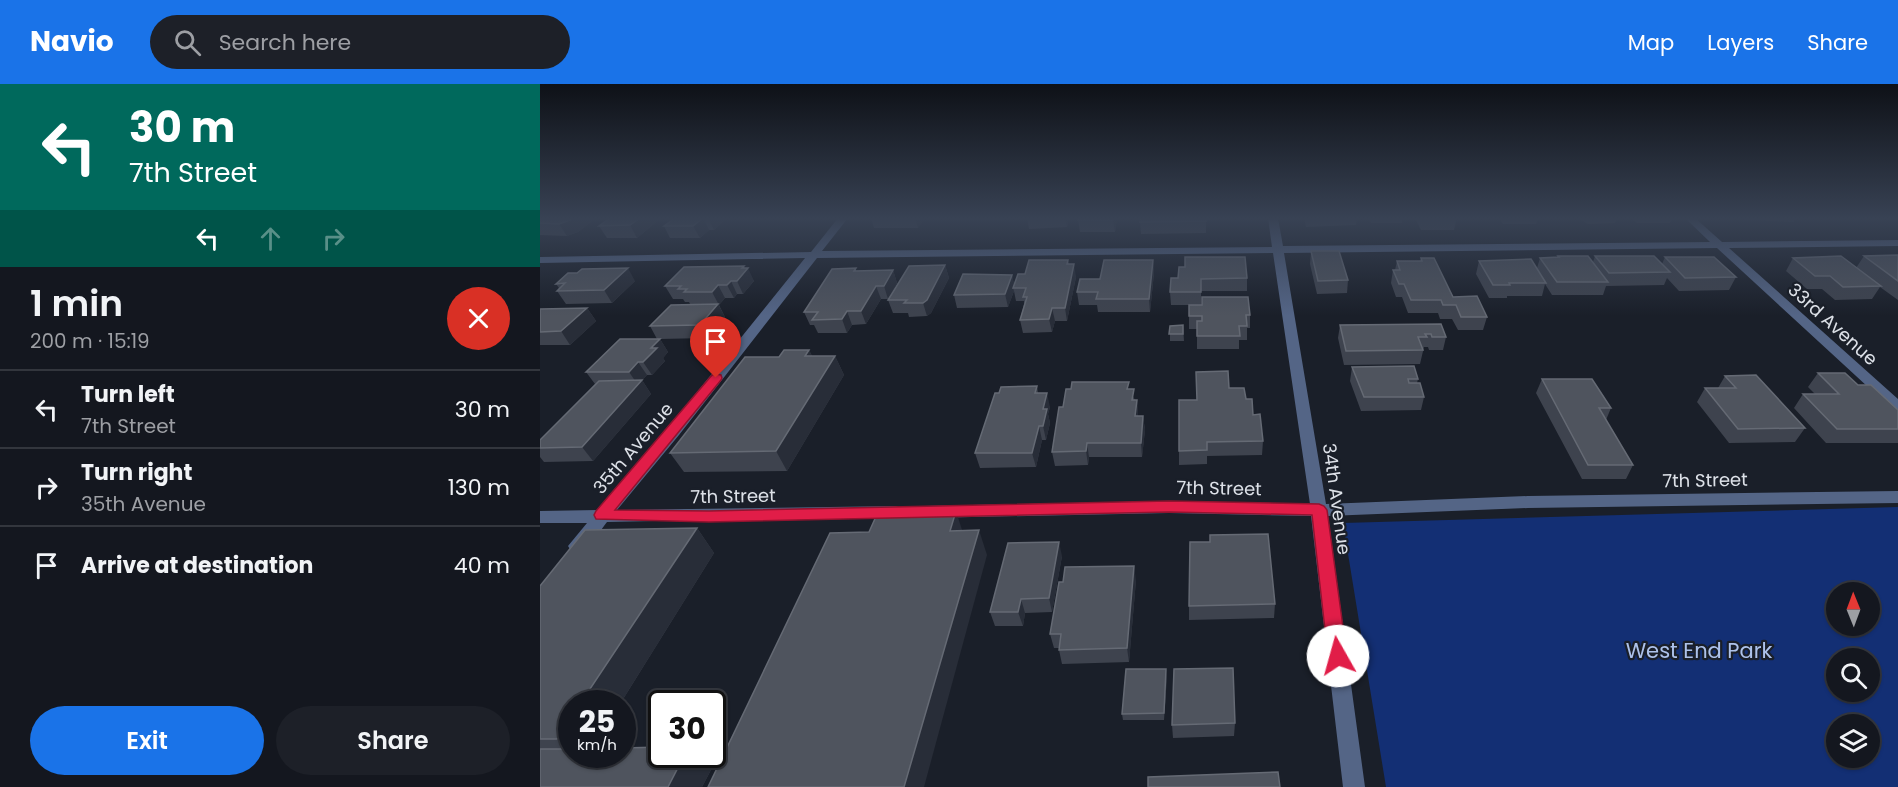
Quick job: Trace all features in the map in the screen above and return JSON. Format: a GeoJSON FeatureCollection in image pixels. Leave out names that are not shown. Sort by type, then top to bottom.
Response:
{"type":"FeatureCollection","features":[{"type":"Feature","properties":{"kind":"street","name":"35th Avenue"},"geometry":{"type":"LineString","coordinates":[[566,559],[674,431],[817,251]]}},
{"type":"Feature","properties":{"kind":"street","name":"34th Avenue"},"geometry":{"type":"LineString","coordinates":[[1278,251],[1319,510],[1354,787]]}},
{"type":"Feature","properties":{"kind":"street"},"geometry":{"type":"LineString","coordinates":[[542,261],[814,255],[1295,251]]}},
{"type":"Feature","properties":{"kind":"street","name":"33rd Avenue"},"geometry":{"type":"LineString","coordinates":[[1726,251],[1898,407]]}},
{"type":"Feature","properties":{"kind":"street","name":"7th Street"},"geometry":{"type":"LineString","coordinates":[[540,517],[1169,507],[1319,510],[1528,502],[1898,496]]}},
{"type":"Feature","properties":{"kind":"green space","name":"West End Park"},"geometry":{"type":"Polygon","coordinates":[[[1898,507],[1898,787],[1386,787],[1343,523],[1898,507]]]}},
{"type":"Feature","properties":{"kind":"building"},"geometry":{"type":"Polygon","coordinates":[[[1311,251],[1339,251],[1348,280],[1318,281],[1311,251]]]}},
{"type":"Feature","properties":{"kind":"building"},"geometry":{"type":"Polygon","coordinates":[[[1898,255],[1898,281],[1864,256],[1898,255]]]}},
{"type":"Feature","properties":{"kind":"building"},"geometry":{"type":"Polygon","coordinates":[[[1588,256],[1608,282],[1557,282],[1540,258],[1588,256]]]}},
{"type":"Feature","properties":{"kind":"building"},"geometry":{"type":"Polygon","coordinates":[[[1595,256],[1654,256],[1670,272],[1609,273],[1595,256]]]}},
{"type":"Feature","properties":{"kind":"building"},"geometry":{"type":"Polygon","coordinates":[[[1841,256],[1881,286],[1843,287],[1830,276],[1815,276],[1793,258],[1841,256]]]}},
{"type":"Feature","properties":{"kind":"building"},"geometry":{"type":"Polygon","coordinates":[[[1185,257],[1245,257],[1247,278],[1201,279],[1201,292],[1170,292],[1171,278],[1178,278],[1179,267],[1185,267],[1185,257]]]}},
{"type":"Feature","properties":{"kind":"building"},"geometry":{"type":"Polygon","coordinates":[[[1665,257],[1714,257],[1736,277],[1685,278],[1665,257]]]}},
{"type":"Feature","properties":{"kind":"building"},"geometry":{"type":"Polygon","coordinates":[[[1421,258],[1434,258],[1453,297],[1477,296],[1487,317],[1461,317],[1456,305],[1443,305],[1441,300],[1411,300],[1404,284],[1399,284],[1393,270],[1400,270],[1397,261],[1422,261],[1421,258]]]}},
{"type":"Feature","properties":{"kind":"building"},"geometry":{"type":"Polygon","coordinates":[[[1531,259],[1546,283],[1493,285],[1479,261],[1531,259]]]}},
{"type":"Feature","properties":{"kind":"building"},"geometry":{"type":"Polygon","coordinates":[[[1029,260],[1068,260],[1067,264],[1074,264],[1065,308],[1052,308],[1049,319],[1020,320],[1027,297],[1023,297],[1026,288],[1013,288],[1018,274],[1025,274],[1029,260]]]}},
{"type":"Feature","properties":{"kind":"building"},"geometry":{"type":"Polygon","coordinates":[[[1104,260],[1153,260],[1149,299],[1096,299],[1098,292],[1077,292],[1080,279],[1100,279],[1104,260]]]}},
{"type":"Feature","properties":{"kind":"building"},"geometry":{"type":"Polygon","coordinates":[[[945,265],[927,300],[923,303],[888,300],[909,266],[945,265]]]}},
{"type":"Feature","properties":{"kind":"building"},"geometry":{"type":"Polygon","coordinates":[[[744,266],[742,268],[748,268],[737,281],[731,281],[727,285],[718,285],[712,292],[684,292],[687,289],[678,289],[681,286],[665,286],[684,267],[744,266]]]}},
{"type":"Feature","properties":{"kind":"building"},"geometry":{"type":"Polygon","coordinates":[[[628,268],[604,290],[557,291],[565,283],[556,284],[568,273],[577,273],[582,269],[628,268]]]}},
{"type":"Feature","properties":{"kind":"building"},"geometry":{"type":"Polygon","coordinates":[[[856,268],[854,271],[893,270],[884,286],[876,286],[861,311],[847,311],[842,319],[812,320],[818,312],[804,312],[832,269],[856,268]]]}},
{"type":"Feature","properties":{"kind":"building"},"geometry":{"type":"Polygon","coordinates":[[[963,274],[1012,275],[1005,294],[954,295],[963,274]]]}},
{"type":"Feature","properties":{"kind":"building"},"geometry":{"type":"Polygon","coordinates":[[[1202,297],[1248,297],[1250,315],[1246,315],[1247,326],[1239,326],[1240,336],[1197,336],[1197,321],[1202,321],[1202,316],[1189,316],[1189,305],[1202,305],[1202,297]]]}},
{"type":"Feature","properties":{"kind":"building"},"geometry":{"type":"Polygon","coordinates":[[[718,304],[700,325],[650,326],[671,305],[718,304]]]}},
{"type":"Feature","properties":{"kind":"building"},"geometry":{"type":"Polygon","coordinates":[[[587,308],[561,331],[540,332],[540,309],[587,308]]]}},
{"type":"Feature","properties":{"kind":"building"},"geometry":{"type":"Polygon","coordinates":[[[1441,324],[1446,337],[1432,337],[1431,334],[1425,334],[1427,337],[1418,337],[1423,350],[1346,351],[1340,325],[1441,324]]]}},
{"type":"Feature","properties":{"kind":"building"},"geometry":{"type":"Polygon","coordinates":[[[1183,325],[1183,334],[1169,334],[1170,326],[1183,325]]]}},
{"type":"Feature","properties":{"kind":"building"},"geometry":{"type":"Polygon","coordinates":[[[620,339],[660,339],[651,348],[657,348],[629,372],[586,372],[620,339]]]}},
{"type":"Feature","properties":{"kind":"building"},"geometry":{"type":"Polygon","coordinates":[[[784,350],[809,350],[805,356],[835,356],[776,451],[670,453],[745,357],[779,357],[784,350]]]}},
{"type":"Feature","properties":{"kind":"building"},"geometry":{"type":"Polygon","coordinates":[[[1414,366],[1418,379],[1408,379],[1409,383],[1420,383],[1424,397],[1364,397],[1352,367],[1414,366]]]}},
{"type":"Feature","properties":{"kind":"building"},"geometry":{"type":"Polygon","coordinates":[[[1228,371],[1229,388],[1244,388],[1246,399],[1252,399],[1253,415],[1260,414],[1263,441],[1207,442],[1207,450],[1179,451],[1179,400],[1197,400],[1196,372],[1228,371]]]}},
{"type":"Feature","properties":{"kind":"building"},"geometry":{"type":"Polygon","coordinates":[[[1818,373],[1845,373],[1858,385],[1871,385],[1898,410],[1898,429],[1837,429],[1803,394],[1839,394],[1818,373]]]}},
{"type":"Feature","properties":{"kind":"building"},"geometry":{"type":"Polygon","coordinates":[[[1756,375],[1805,428],[1738,429],[1705,388],[1736,388],[1725,376],[1756,375]]]}},
{"type":"Feature","properties":{"kind":"building"},"geometry":{"type":"Polygon","coordinates":[[[1542,379],[1592,379],[1611,408],[1599,408],[1633,465],[1588,465],[1542,379]]]}},
{"type":"Feature","properties":{"kind":"building"},"geometry":{"type":"Polygon","coordinates":[[[642,380],[582,447],[540,448],[540,440],[599,381],[642,380]]]}},
{"type":"Feature","properties":{"kind":"building"},"geometry":{"type":"Polygon","coordinates":[[[1072,382],[1129,382],[1127,389],[1134,389],[1132,400],[1137,400],[1135,416],[1143,416],[1141,443],[1087,443],[1086,451],[1052,452],[1059,407],[1063,407],[1066,389],[1071,389],[1072,382]]]}},
{"type":"Feature","properties":{"kind":"building"},"geometry":{"type":"Polygon","coordinates":[[[1037,386],[1035,393],[1047,393],[1043,409],[1047,409],[1043,426],[1039,426],[1032,453],[975,453],[995,393],[999,393],[1001,387],[1037,386]]]}},
{"type":"Feature","properties":{"kind":"building"},"geometry":{"type":"Polygon","coordinates":[[[956,511],[950,531],[979,530],[904,787],[708,787],[717,768],[726,768],[726,750],[830,533],[869,532],[878,512],[956,511]]]}},
{"type":"Feature","properties":{"kind":"building"},"geometry":{"type":"Polygon","coordinates":[[[697,528],[589,690],[558,690],[558,737],[540,739],[540,586],[585,530],[697,528]]]}},
{"type":"Feature","properties":{"kind":"building"},"geometry":{"type":"Polygon","coordinates":[[[1268,534],[1275,604],[1189,606],[1190,542],[1210,542],[1210,535],[1268,534]]]}},
{"type":"Feature","properties":{"kind":"building"},"geometry":{"type":"Polygon","coordinates":[[[1059,542],[1049,598],[1021,599],[1018,612],[990,612],[1008,543],[1059,542]]]}},
{"type":"Feature","properties":{"kind":"building"},"geometry":{"type":"Polygon","coordinates":[[[1134,566],[1127,648],[1059,650],[1061,634],[1050,634],[1059,582],[1063,582],[1065,567],[1134,566]]]}},
{"type":"Feature","properties":{"kind":"building"},"geometry":{"type":"Polygon","coordinates":[[[1233,668],[1235,723],[1172,725],[1174,669],[1233,668]]]}},
{"type":"Feature","properties":{"kind":"building"},"geometry":{"type":"Polygon","coordinates":[[[1126,669],[1166,669],[1164,713],[1122,714],[1126,669]]]}},
{"type":"Feature","properties":{"kind":"building"},"geometry":{"type":"Polygon","coordinates":[[[648,747],[648,768],[678,768],[668,787],[540,787],[540,749],[558,749],[558,768],[636,768],[636,748],[648,747]]]}},
{"type":"Feature","properties":{"kind":"building"},"geometry":{"type":"Polygon","coordinates":[[[1278,772],[1280,787],[1148,787],[1148,777],[1278,772]]]}},
{"type":"Feature","properties":{"kind":"route"},"geometry":{"type":"LineString","coordinates":[[716,378],[602,515],[709,516],[1169,507],[1319,510],[1338,656]]}}]}
